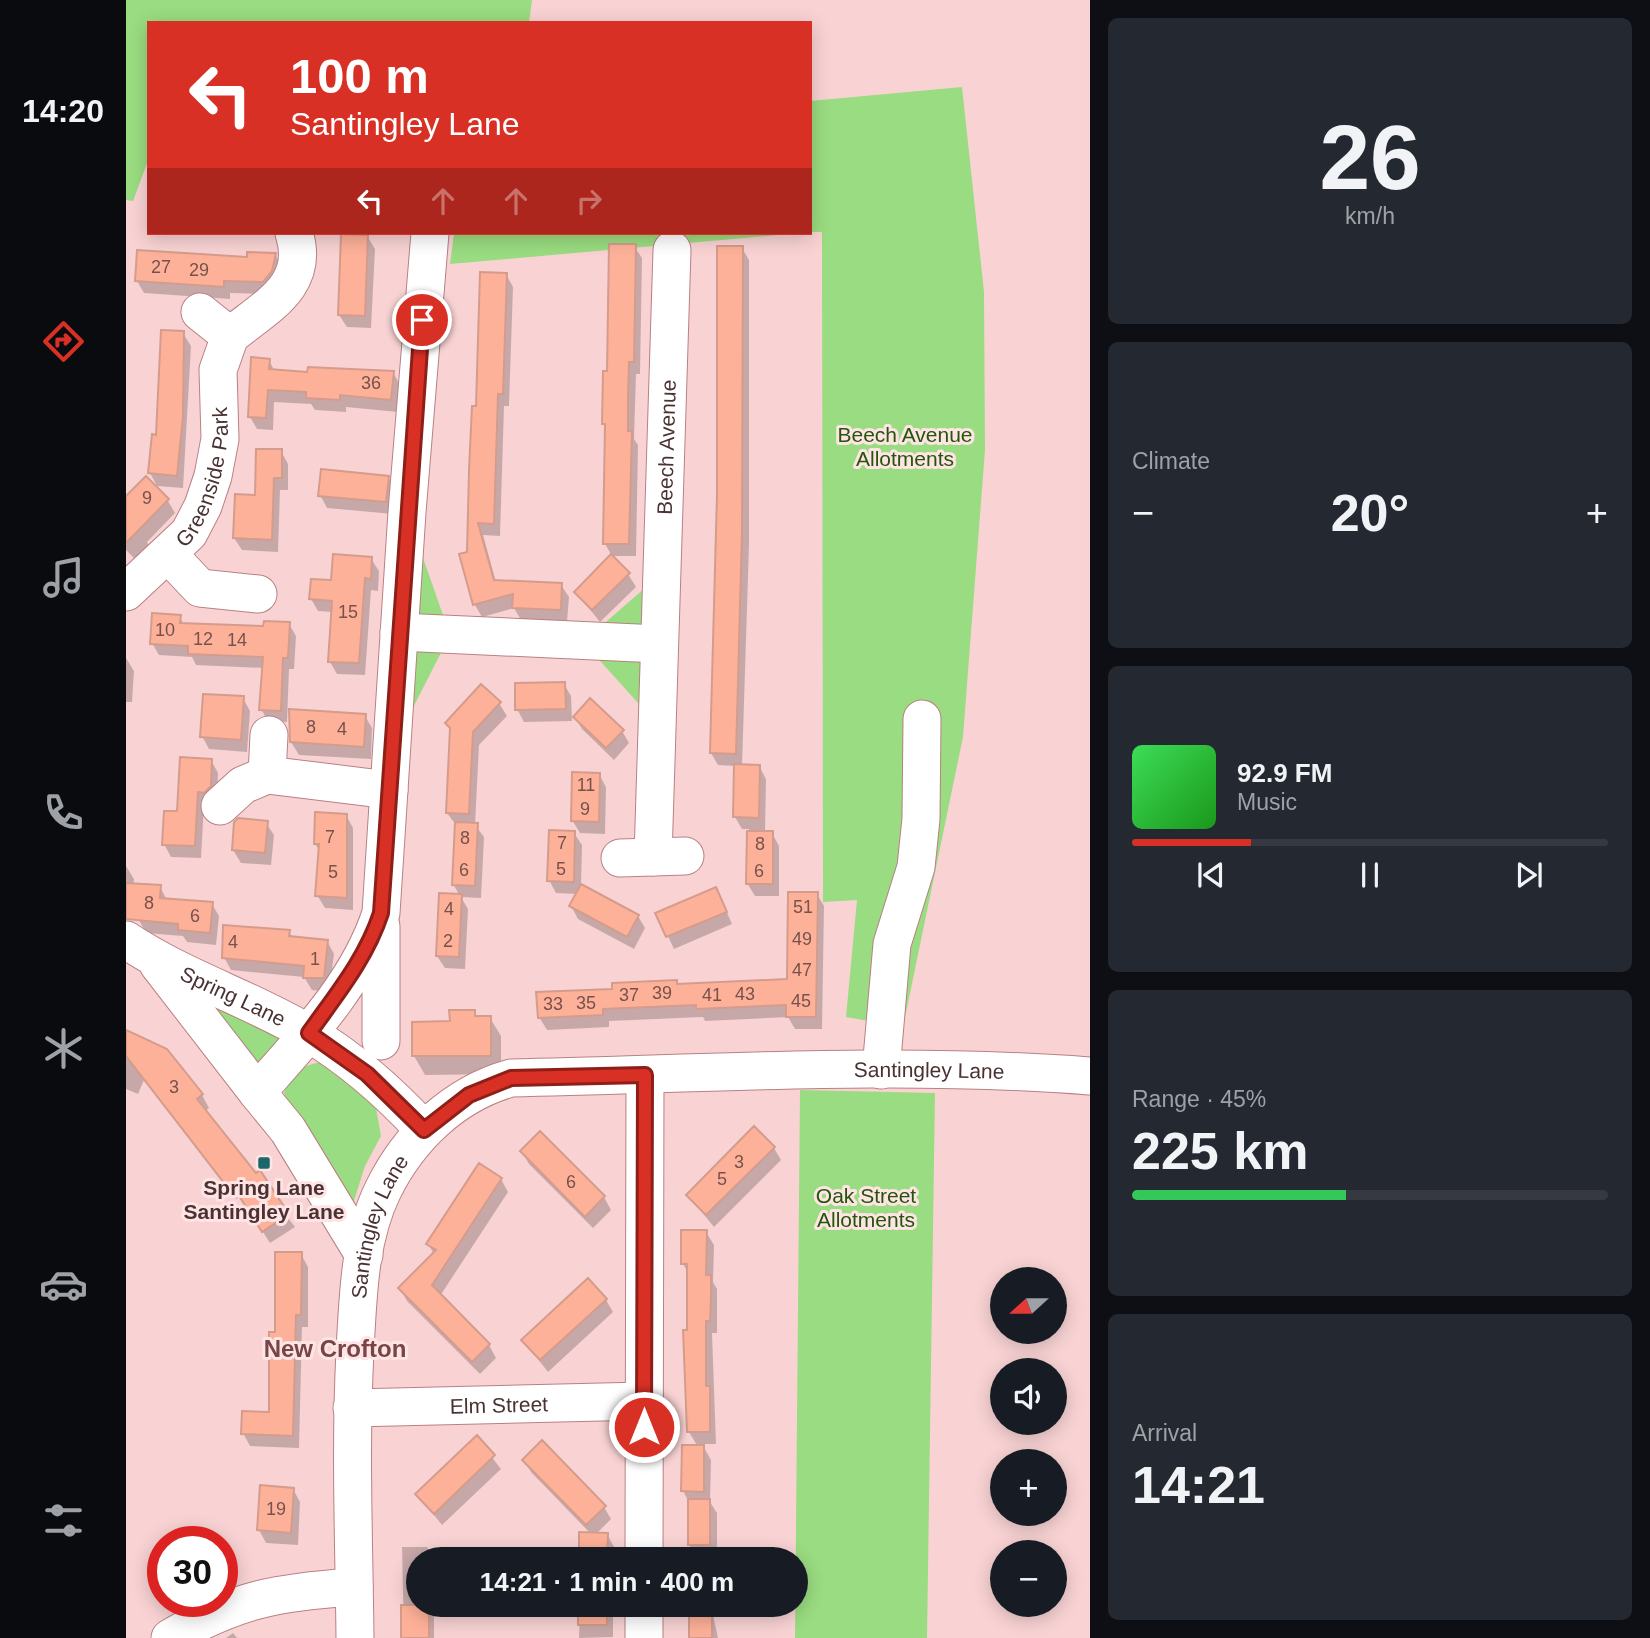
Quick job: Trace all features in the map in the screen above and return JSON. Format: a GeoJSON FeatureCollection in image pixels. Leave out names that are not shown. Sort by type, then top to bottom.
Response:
{"type":"FeatureCollection","features":[{"type":"Feature","properties":{"kind":"street"},"geometry":{"type":"LineString","coordinates":[[200,312],[230,336],[273,305],[288,289],[298,269],[294,235]]}},
{"type":"Feature","properties":{"kind":"street"},"geometry":{"type":"LineString","coordinates":[[381,1041],[381,913],[399,632],[430,235]]}},
{"type":"Feature","properties":{"kind":"street","name":"Beech Avenue"},"geometry":{"type":"LineString","coordinates":[[653,857],[672,250]]}},
{"type":"Feature","properties":{"kind":"street","name":"Greenside Park"},"geometry":{"type":"LineString","coordinates":[[128,586],[189,533],[213,476],[220,439],[219,370],[230,336]]}},
{"type":"Feature","properties":{"kind":"street"},"geometry":{"type":"LineString","coordinates":[[168,554],[200,588],[258,594]]}},
{"type":"Feature","properties":{"kind":"street"},"geometry":{"type":"LineString","coordinates":[[399,632],[659,644]]}},
{"type":"Feature","properties":{"kind":"street"},"geometry":{"type":"LineString","coordinates":[[881,1070],[892,944],[916,867],[921,819],[922,719]]}},
{"type":"Feature","properties":{"kind":"street"},"geometry":{"type":"LineString","coordinates":[[267,775],[269,735]]}},
{"type":"Feature","properties":{"kind":"street"},"geometry":{"type":"LineString","coordinates":[[220,806],[243,785],[267,775],[389,790]]}},
{"type":"Feature","properties":{"kind":"street"},"geometry":{"type":"LineString","coordinates":[[309,1033],[354,970],[373,938],[381,913]]}},
{"type":"Feature","properties":{"kind":"street","name":"Spring Lane"},"geometry":{"type":"LineString","coordinates":[[126,940],[156,960],[309,1033],[367,1074],[424,1130]]}},
{"type":"Feature","properties":{"kind":"street","name":"Spring Lane"},"geometry":{"type":"LineString","coordinates":[[156,960],[288,1130],[364,1255]]}},
{"type":"Feature","properties":{"kind":"street","name":"Spring Lane"},"geometry":{"type":"LineString","coordinates":[[257,1092],[309,1033]]}},
{"type":"Feature","properties":{"kind":"street","name":"Santingley Lane"},"geometry":{"type":"LineString","coordinates":[[355,1638],[352,1408],[358,1289],[364,1255],[383,1191],[398,1164],[424,1130],[469,1095],[511,1078],[1004,1069],[1090,1076]]}},
{"type":"Feature","properties":{"kind":"street"},"geometry":{"type":"LineString","coordinates":[[644,1547],[645,1075]]}},
{"type":"Feature","properties":{"kind":"street","name":"Elm Street"},"geometry":{"type":"LineString","coordinates":[[352,1408],[644,1401]]}},
{"type":"Feature","properties":{"kind":"street"},"geometry":{"type":"LineString","coordinates":[[170,1638],[247,1601],[287,1591],[354,1587]]}},
{"type":"Feature","properties":{"kind":"street"},"geometry":{"type":"LineString","coordinates":[[644,1617],[644,1638]]}},
{"type":"Feature","properties":{"kind":"green space"},"geometry":{"type":"Polygon","coordinates":[[[126,0],[532,0],[529,21],[147,21],[147,163],[133,201],[126,200],[126,0]]]}},
{"type":"Feature","properties":{"kind":"green space","name":"Beech Avenue Allotments"},"geometry":{"type":"Polygon","coordinates":[[[962,87],[984,292],[985,450],[963,737],[903,1027],[846,1017],[857,900],[823,902],[822,232],[812,232],[812,101],[962,87]]]}},
{"type":"Feature","properties":{"kind":"green space"},"geometry":{"type":"Polygon","coordinates":[[[454,235],[778,235],[450,264],[454,235]]]}},
{"type":"Feature","properties":{"kind":"green space"},"geometry":{"type":"Polygon","coordinates":[[[407,512],[450,635],[391,751],[407,512]]]}},
{"type":"Feature","properties":{"kind":"green space"},"geometry":{"type":"Polygon","coordinates":[[[662,573],[657,724],[583,642],[662,573]]]}},
{"type":"Feature","properties":{"kind":"green space"},"geometry":{"type":"Polygon","coordinates":[[[208,1001],[281,1038],[257,1066],[208,1001]]]}},
{"type":"Feature","properties":{"kind":"green space"},"geometry":{"type":"Polygon","coordinates":[[[322,1062],[375,1102],[381,1136],[365,1166],[352,1207],[294,1118],[284,1093],[290,1079],[298,1071],[308,1065],[322,1062]]]}},
{"type":"Feature","properties":{"kind":"green space","name":"Oak Street Allotments"},"geometry":{"type":"Polygon","coordinates":[[[800,1090],[935,1093],[927,1638],[795,1638],[795,1617],[808,1617],[808,1547],[796,1547],[800,1090]]]}},
{"type":"Feature","properties":{"kind":"building"},"geometry":{"type":"Polygon","coordinates":[[[341,235],[368,235],[365,316],[338,315],[341,235]]]}},
{"type":"Feature","properties":{"kind":"building"},"geometry":{"type":"Polygon","coordinates":[[[609,244],[636,244],[634,362],[629,362],[628,398],[628,431],[632,431],[629,544],[603,544],[603,371],[607,371],[609,244]]]}},
{"type":"Feature","properties":{"kind":"building"},"geometry":{"type":"Polygon","coordinates":[[[717,246],[743,246],[742,532],[736,754],[710,753],[717,494],[717,246]]]}},
{"type":"Feature","properties":{"kind":"building"},"geometry":{"type":"Polygon","coordinates":[[[137,250],[247,257],[247,252],[276,253],[272,271],[263,282],[224,281],[224,287],[135,281],[137,250]]]}},
{"type":"Feature","properties":{"kind":"building"},"geometry":{"type":"Polygon","coordinates":[[[480,272],[507,273],[503,394],[498,394],[494,524],[478,523],[494,580],[562,583],[561,610],[512,608],[513,594],[473,605],[459,554],[467,552],[472,406],[476,406],[480,272]]]}},
{"type":"Feature","properties":{"kind":"building"},"geometry":{"type":"Polygon","coordinates":[[[161,330],[184,331],[183,416],[177,476],[148,473],[152,434],[156,435],[161,330]]]}},
{"type":"Feature","properties":{"kind":"building"},"geometry":{"type":"Polygon","coordinates":[[[251,357],[270,359],[269,369],[307,372],[308,367],[394,371],[391,400],[340,395],[340,400],[306,398],[306,392],[268,390],[266,418],[248,417],[251,357]]]}},
{"type":"Feature","properties":{"kind":"building"},"geometry":{"type":"Polygon","coordinates":[[[256,449],[282,449],[282,478],[274,478],[272,540],[233,538],[235,494],[255,495],[256,449]]]}},
{"type":"Feature","properties":{"kind":"building"},"geometry":{"type":"Polygon","coordinates":[[[321,469],[389,476],[386,502],[318,496],[321,469]]]}},
{"type":"Feature","properties":{"kind":"building"},"geometry":{"type":"Polygon","coordinates":[[[146,476],[169,499],[126,543],[126,496],[146,476]]]}},
{"type":"Feature","properties":{"kind":"building"},"geometry":{"type":"Polygon","coordinates":[[[333,554],[372,557],[371,579],[365,578],[359,663],[328,662],[332,601],[309,599],[311,579],[331,580],[333,554]]]}},
{"type":"Feature","properties":{"kind":"building"},"geometry":{"type":"Polygon","coordinates":[[[611,554],[630,573],[592,610],[574,592],[611,554]]]}},
{"type":"Feature","properties":{"kind":"building"},"geometry":{"type":"Polygon","coordinates":[[[152,613],[181,615],[180,623],[263,626],[264,621],[290,622],[288,658],[283,658],[281,711],[259,710],[263,657],[188,654],[188,646],[150,644],[152,613]]]}},
{"type":"Feature","properties":{"kind":"building"},"geometry":{"type":"Polygon","coordinates":[[[565,682],[566,709],[515,710],[515,683],[565,682]]]}},
{"type":"Feature","properties":{"kind":"building"},"geometry":{"type":"Polygon","coordinates":[[[481,684],[501,702],[473,732],[469,814],[446,813],[450,728],[445,723],[481,684]]]}},
{"type":"Feature","properties":{"kind":"building"},"geometry":{"type":"Polygon","coordinates":[[[203,694],[244,696],[241,740],[200,737],[203,694]]]}},
{"type":"Feature","properties":{"kind":"building"},"geometry":{"type":"Polygon","coordinates":[[[590,698],[624,730],[606,748],[573,717],[590,698]]]}},
{"type":"Feature","properties":{"kind":"building"},"geometry":{"type":"Polygon","coordinates":[[[289,709],[366,714],[364,747],[290,742],[289,709]]]}},
{"type":"Feature","properties":{"kind":"building"},"geometry":{"type":"Polygon","coordinates":[[[180,757],[212,759],[211,786],[204,793],[198,792],[195,846],[162,845],[164,811],[177,811],[180,757]]]}},
{"type":"Feature","properties":{"kind":"building"},"geometry":{"type":"Polygon","coordinates":[[[734,764],[760,765],[759,818],[733,817],[734,764]]]}},
{"type":"Feature","properties":{"kind":"building"},"geometry":{"type":"Polygon","coordinates":[[[572,772],[600,773],[599,822],[571,821],[572,772]]]}},
{"type":"Feature","properties":{"kind":"building"},"geometry":{"type":"Polygon","coordinates":[[[315,812],[347,814],[347,898],[315,896],[319,844],[314,844],[315,812]]]}},
{"type":"Feature","properties":{"kind":"building"},"geometry":{"type":"Polygon","coordinates":[[[238,818],[268,821],[265,853],[232,850],[234,822],[238,818]]]}},
{"type":"Feature","properties":{"kind":"building"},"geometry":{"type":"Polygon","coordinates":[[[455,822],[478,823],[475,886],[452,885],[455,822]]]}},
{"type":"Feature","properties":{"kind":"building"},"geometry":{"type":"Polygon","coordinates":[[[549,830],[575,831],[574,882],[547,881],[549,830]]]}},
{"type":"Feature","properties":{"kind":"building"},"geometry":{"type":"Polygon","coordinates":[[[747,831],[773,831],[773,884],[746,884],[747,831]]]}},
{"type":"Feature","properties":{"kind":"building"},"geometry":{"type":"Polygon","coordinates":[[[126,883],[161,885],[160,898],[213,902],[210,933],[178,930],[178,924],[126,919],[126,883]]]}},
{"type":"Feature","properties":{"kind":"building"},"geometry":{"type":"Polygon","coordinates":[[[581,884],[639,915],[627,937],[569,906],[581,884]]]}},
{"type":"Feature","properties":{"kind":"building"},"geometry":{"type":"Polygon","coordinates":[[[716,887],[727,912],[666,937],[655,913],[716,887]]]}},
{"type":"Feature","properties":{"kind":"building"},"geometry":{"type":"Polygon","coordinates":[[[788,892],[818,892],[816,1017],[786,1017],[786,1005],[696,1009],[696,1005],[603,1009],[603,1015],[538,1018],[536,992],[612,989],[612,983],[677,980],[677,984],[787,979],[788,892]]]}},
{"type":"Feature","properties":{"kind":"building"},"geometry":{"type":"Polygon","coordinates":[[[439,893],[462,894],[459,957],[436,956],[439,893]]]}},
{"type":"Feature","properties":{"kind":"building"},"geometry":{"type":"Polygon","coordinates":[[[223,925],[290,930],[289,936],[328,940],[324,978],[303,978],[304,966],[222,958],[223,925]]]}},
{"type":"Feature","properties":{"kind":"building"},"geometry":{"type":"Polygon","coordinates":[[[449,1010],[475,1010],[475,1016],[491,1016],[491,1056],[412,1056],[412,1022],[450,1021],[449,1010]]]}},
{"type":"Feature","properties":{"kind":"building"},"geometry":{"type":"Polygon","coordinates":[[[126,1030],[167,1049],[203,1094],[197,1099],[256,1173],[260,1170],[289,1214],[262,1232],[232,1185],[228,1188],[126,1056],[126,1030]]]}},
{"type":"Feature","properties":{"kind":"building"},"geometry":{"type":"Polygon","coordinates":[[[754,1126],[775,1147],[706,1215],[686,1195],[754,1126]]]}},
{"type":"Feature","properties":{"kind":"building"},"geometry":{"type":"Polygon","coordinates":[[[540,1131],[605,1196],[585,1217],[520,1151],[540,1131]]]}},
{"type":"Feature","properties":{"kind":"building"},"geometry":{"type":"Polygon","coordinates":[[[479,1163],[502,1178],[432,1285],[490,1344],[472,1362],[398,1288],[436,1250],[426,1244],[479,1163]]]}},
{"type":"Feature","properties":{"kind":"building"},"geometry":{"type":"Polygon","coordinates":[[[681,1230],[707,1230],[706,1275],[711,1275],[710,1321],[706,1321],[706,1386],[710,1386],[710,1432],[687,1432],[683,1330],[687,1330],[687,1264],[681,1264],[681,1230]]]}},
{"type":"Feature","properties":{"kind":"building"},"geometry":{"type":"Polygon","coordinates":[[[275,1252],[302,1252],[301,1315],[296,1315],[293,1436],[241,1434],[242,1411],[269,1412],[269,1332],[275,1332],[275,1252]]]}},
{"type":"Feature","properties":{"kind":"building"},"geometry":{"type":"Polygon","coordinates":[[[588,1278],[607,1299],[540,1360],[521,1340],[588,1278]]]}},
{"type":"Feature","properties":{"kind":"building"},"geometry":{"type":"Polygon","coordinates":[[[477,1435],[495,1455],[434,1514],[415,1494],[477,1435]]]}},
{"type":"Feature","properties":{"kind":"building"},"geometry":{"type":"Polygon","coordinates":[[[542,1440],[606,1506],[586,1525],[522,1460],[542,1440]]]}},
{"type":"Feature","properties":{"kind":"building"},"geometry":{"type":"Polygon","coordinates":[[[682,1445],[704,1445],[704,1492],[681,1491],[682,1445]]]}},
{"type":"Feature","properties":{"kind":"building"},"geometry":{"type":"Polygon","coordinates":[[[260,1485],[294,1488],[291,1533],[257,1530],[260,1485]]]}},
{"type":"Feature","properties":{"kind":"building"},"geometry":{"type":"Polygon","coordinates":[[[688,1499],[710,1499],[710,1545],[688,1545],[688,1499]]]}},
{"type":"Feature","properties":{"kind":"building"},"geometry":{"type":"Polygon","coordinates":[[[579,1532],[608,1533],[607,1547],[579,1547],[579,1532]]]}},
{"type":"Feature","properties":{"kind":"building"},"geometry":{"type":"Polygon","coordinates":[[[401,1605],[406,1605],[406,1617],[429,1617],[429,1638],[401,1638],[401,1605]]]}},
{"type":"Feature","properties":{"kind":"building"},"geometry":{"type":"Polygon","coordinates":[[[578,1617],[607,1617],[607,1625],[578,1625],[578,1617]]]}},
{"type":"Feature","properties":{"kind":"building"},"geometry":{"type":"Polygon","coordinates":[[[689,1617],[712,1617],[712,1638],[689,1638],[689,1617]]]}},
{"type":"Feature","properties":{"kind":"place","name":"Spring Lane Santingley Lane"},"geometry":{"type":"Point","coordinates":[264,1163]}},
{"type":"Feature","properties":{"kind":"district","name":"New Crofton"},"geometry":{"type":"Point","coordinates":[335,1348]}},
{"type":"Feature","properties":{"kind":"route"},"geometry":{"type":"LineString","coordinates":[[422,320],[381,913],[373,938],[354,970],[309,1033],[367,1074],[424,1130],[469,1095],[495,1082],[511,1078],[645,1075],[644,1427]]}}]}
